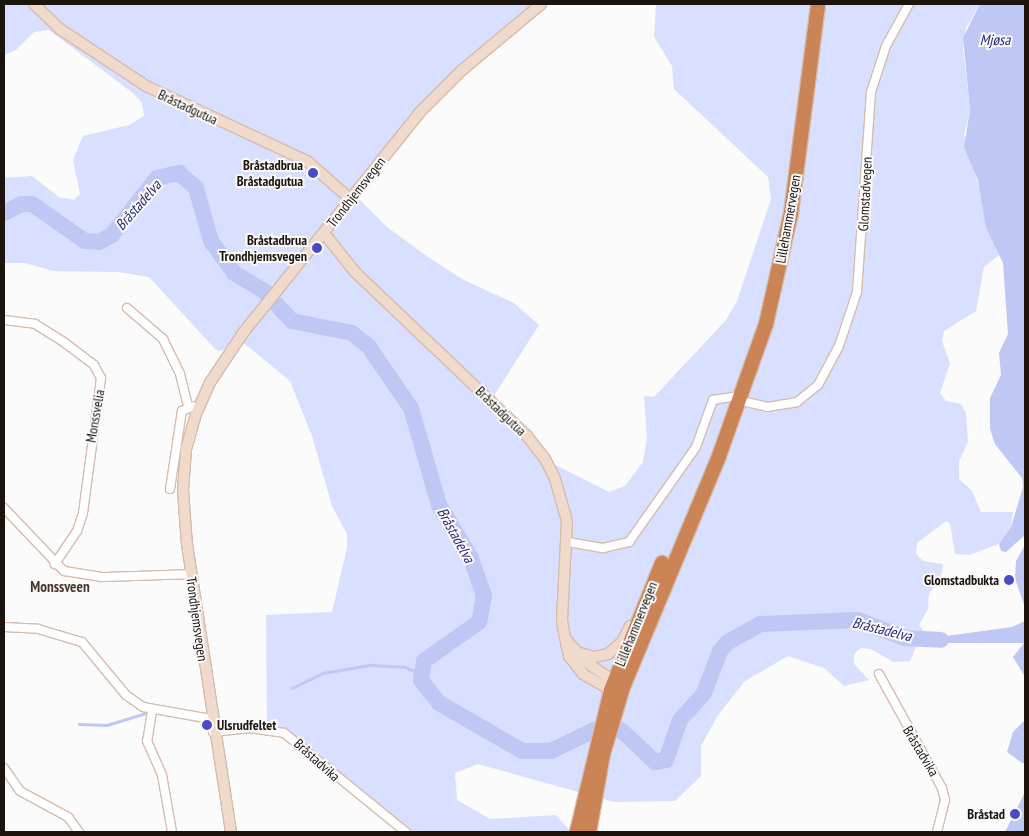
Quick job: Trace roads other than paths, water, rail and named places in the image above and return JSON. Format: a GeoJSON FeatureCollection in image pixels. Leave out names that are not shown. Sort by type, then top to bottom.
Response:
{"type":"FeatureCollection","features":[{"type":"Feature","properties":{"kind":"highway","name":"Lillehammervegen"},"geometry":{"type":"LineString","coordinates":[[616,685],[728,428],[766,324],[784,250],[818,4]]}},
{"type":"Feature","properties":{"kind":"highway","name":"Lillehammervegen"},"geometry":{"type":"LineString","coordinates":[[577,832],[616,685],[644,604],[728,428]]}},
{"type":"Feature","properties":{"kind":"highway","name":"Lillehammervegen"},"geometry":{"type":"LineString","coordinates":[[590,832],[593,775]]}},
{"type":"Feature","properties":{"kind":"main road","name":"Bråstadgutua"},"geometry":{"type":"LineString","coordinates":[[34,4],[60,29],[146,86],[189,109],[273,142],[323,172],[349,198]]}},
{"type":"Feature","properties":{"kind":"main road","name":"Trondhjemsvegen"},"geometry":{"type":"LineString","coordinates":[[232,832],[211,719],[191,574],[183,490],[186,449],[200,405],[243,333],[324,233],[349,198],[437,94],[542,4]]}},
{"type":"Feature","properties":{"kind":"main road","name":"Bråstadgutua"},"geometry":{"type":"LineString","coordinates":[[324,233],[365,282],[527,436],[555,479],[565,514],[568,542],[562,612],[570,656],[583,674],[616,685]]}},
{"type":"Feature","properties":{"kind":"main road"},"geometry":{"type":"LineString","coordinates":[[579,653],[602,656],[618,647],[644,604]]}},
{"type":"Feature","properties":{"kind":"main road"},"geometry":{"type":"LineString","coordinates":[[566,640],[616,685]]}},
{"type":"Feature","properties":{"kind":"street","name":"Glomstadvegen"},"geometry":{"type":"LineString","coordinates":[[746,402],[767,407],[797,402],[818,385],[839,346],[857,292],[871,92],[886,46],[909,4]]}},
{"type":"Feature","properties":{"kind":"street"},"geometry":{"type":"LineString","coordinates":[[128,308],[163,339],[180,374],[188,406]]}},
{"type":"Feature","properties":{"kind":"street","name":"Monssvelia"},"geometry":{"type":"LineString","coordinates":[[4,320],[35,324],[65,342],[94,365],[101,378],[83,512],[77,531],[56,564]]}},
{"type":"Feature","properties":{"kind":"street"},"geometry":{"type":"LineString","coordinates":[[568,542],[603,548],[629,542],[696,447],[713,400],[733,397]]}},
{"type":"Feature","properties":{"kind":"street"},"geometry":{"type":"LineString","coordinates":[[170,489],[182,411],[188,406],[200,405]]}},
{"type":"Feature","properties":{"kind":"street"},"geometry":{"type":"LineString","coordinates":[[4,508],[64,571],[100,577],[191,574]]}},
{"type":"Feature","properties":{"kind":"street"},"geometry":{"type":"LineString","coordinates":[[4,627],[38,629],[82,642],[126,695],[152,711],[211,719]]}},
{"type":"Feature","properties":{"kind":"street","name":"Bråstadvika"},"geometry":{"type":"LineString","coordinates":[[879,674],[942,788],[945,800],[937,832]]}},
{"type":"Feature","properties":{"kind":"street"},"geometry":{"type":"LineString","coordinates":[[152,711],[147,741],[162,775],[172,832]]}},
{"type":"Feature","properties":{"kind":"street","name":"Bråstadvika"},"geometry":{"type":"LineString","coordinates":[[213,732],[254,728],[284,733],[406,832]]}},
{"type":"Feature","properties":{"kind":"street"},"geometry":{"type":"LineString","coordinates":[[4,768],[20,790],[68,817],[80,832]]}},
{"type":"Feature","properties":{"kind":"water","name":"Mjøsa"},"geometry":{"type":"Polygon","coordinates":[[[980,4],[1025,4],[1025,535],[1006,552],[1001,551],[999,544],[1011,527],[1023,487],[1022,478],[995,444],[990,429],[990,398],[1001,375],[999,353],[1008,334],[1003,263],[986,228],[978,180],[964,147],[970,110],[963,38],[980,4]]]}},
{"type":"Feature","properties":{"kind":"water"},"geometry":{"type":"Polygon","coordinates":[[[1025,545],[1025,608],[1015,578],[1016,561],[1025,545]]]}},
{"type":"Feature","properties":{"kind":"water"},"geometry":{"type":"Polygon","coordinates":[[[1025,621],[1025,677],[1013,657],[1024,643],[940,643],[939,637],[1012,627],[1025,621]]]}},
{"type":"Feature","properties":{"kind":"water"},"geometry":{"type":"Polygon","coordinates":[[[1025,720],[1025,763],[1022,763],[1007,752],[1013,732],[1025,720]]]}},
{"type":"Feature","properties":{"kind":"water"},"geometry":{"type":"Polygon","coordinates":[[[1025,790],[1025,832],[1005,832],[1024,794],[1025,790]]]}},
{"type":"Feature","properties":{"kind":"waterway","name":"Bråstadelva"},"geometry":{"type":"LineString","coordinates":[[4,213],[22,204],[32,204],[85,241],[99,242],[112,235],[157,178],[179,173],[196,188],[211,241],[234,273],[264,291],[292,321],[352,333],[369,347],[411,408],[439,505],[471,558],[484,595],[479,622],[424,661],[421,680],[439,703],[522,751],[551,751],[594,730],[611,727],[622,731],[655,762],[666,760],[680,720],[704,693],[720,651],[728,642],[760,624],[858,620],[905,638],[941,640]]}},
{"type":"Feature","properties":{"kind":"waterway"},"geometry":{"type":"LineString","coordinates":[[292,688],[323,673],[370,665],[405,667],[419,673]]}},
{"type":"Feature","properties":{"kind":"waterway"},"geometry":{"type":"LineString","coordinates":[[79,724],[107,725],[144,714]]}},
{"type":"Feature","properties":{"kind":"place","name":"Bråstadbrua Bråstadgutua"},"geometry":{"type":"Point","coordinates":[313,173]}},
{"type":"Feature","properties":{"kind":"place","name":"Bråstadbrua Trondhjemsvegen"},"geometry":{"type":"Point","coordinates":[317,248]}},
{"type":"Feature","properties":{"kind":"place","name":"Glomstadbukta"},"geometry":{"type":"Point","coordinates":[1009,580]}},
{"type":"Feature","properties":{"kind":"place","name":"Ulsrudfeltet"},"geometry":{"type":"Point","coordinates":[207,725]}},
{"type":"Feature","properties":{"kind":"place","name":"Bråstad"},"geometry":{"type":"Point","coordinates":[1015,814]}},
{"type":"Feature","properties":{"kind":"district","name":"Monssveen"},"geometry":{"type":"Point","coordinates":[60,587]}}]}
